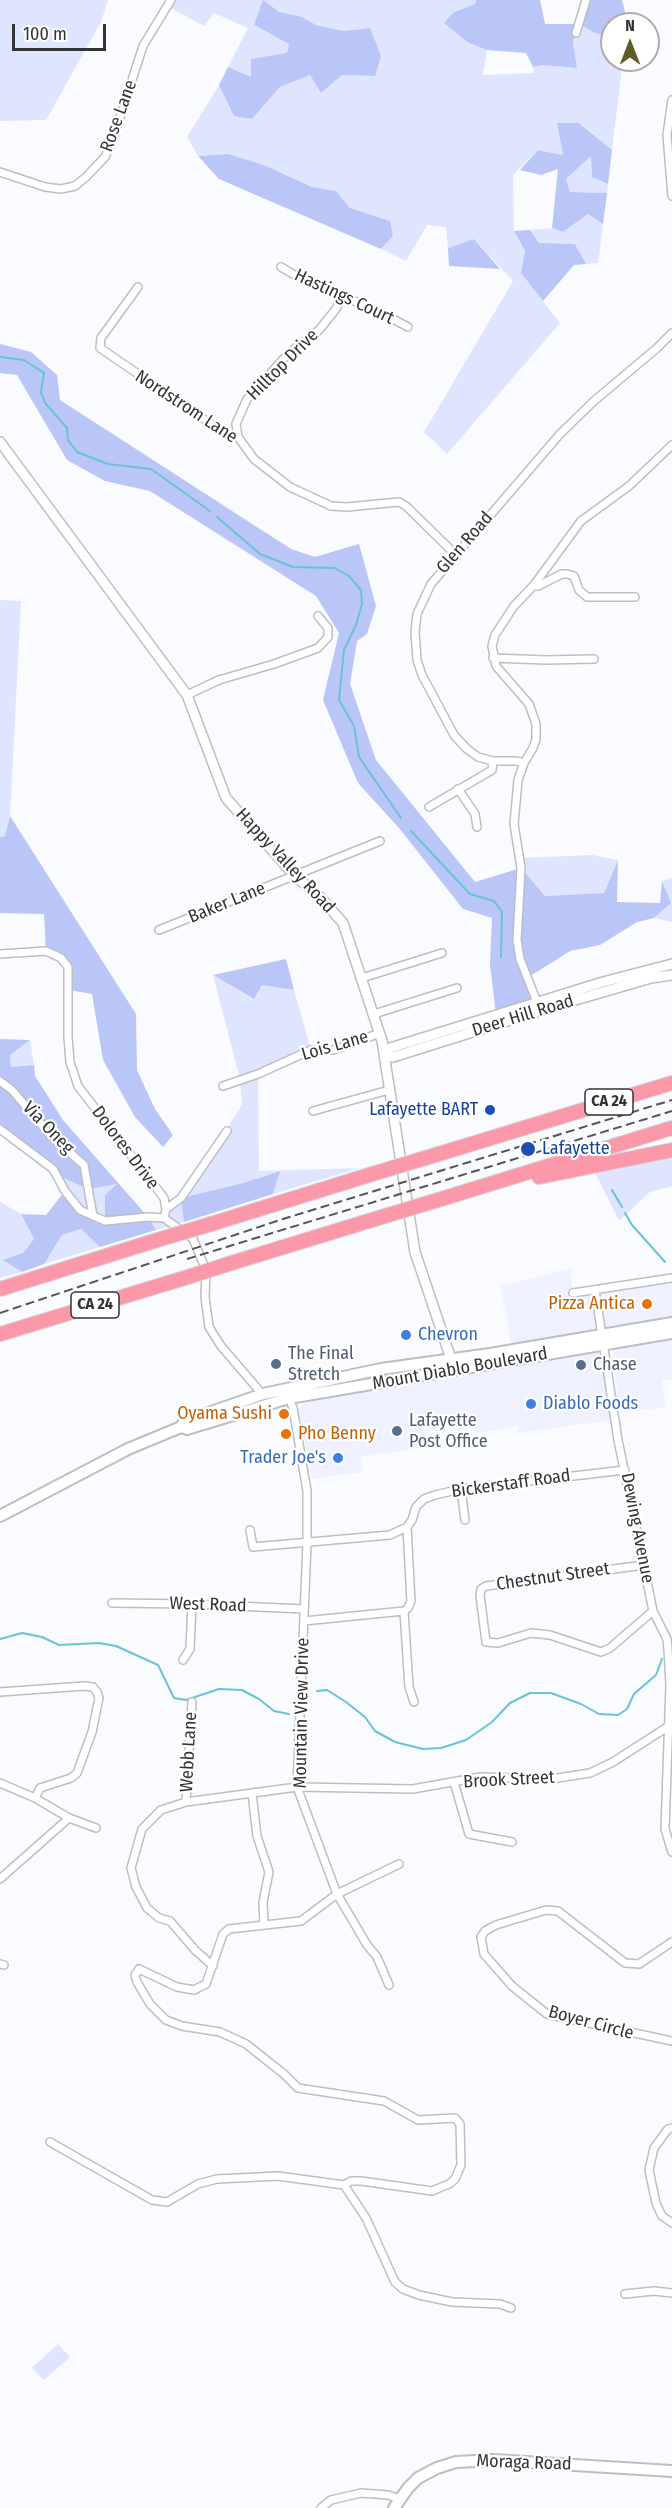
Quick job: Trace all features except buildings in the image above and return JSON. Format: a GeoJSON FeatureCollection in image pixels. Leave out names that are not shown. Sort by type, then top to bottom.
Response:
{"type":"FeatureCollection","features":[{"type":"Feature","properties":{"kind":"highway","name":"CA 24"},"geometry":{"type":"LineString","coordinates":[[0,1289],[672,1083]]}},
{"type":"Feature","properties":{"kind":"highway","name":"CA 24"},"geometry":{"type":"LineString","coordinates":[[0,1334],[672,1128]]}},
{"type":"Feature","properties":{"kind":"highway"},"geometry":{"type":"LineString","coordinates":[[513,1177],[546,1176],[672,1150]]}},
{"type":"Feature","properties":{"kind":"main road","name":"Mount Diablo Boulevard"},"geometry":{"type":"LineString","coordinates":[[452,1365],[574,1350],[636,1328],[672,1323]]}},
{"type":"Feature","properties":{"kind":"main road","name":"Mount Diablo Boulevard"},"geometry":{"type":"LineString","coordinates":[[0,1516],[118,1454],[181,1427],[187,1429],[265,1399],[604,1339],[672,1333]]}},
{"type":"Feature","properties":{"kind":"main road","name":"Moraga Road"},"geometry":{"type":"LineString","coordinates":[[397,2504],[418,2478],[437,2468],[456,2462],[493,2460],[672,2471]]}},
{"type":"Feature","properties":{"kind":"street","name":"Rose Lane"},"geometry":{"type":"LineString","coordinates":[[0,172],[45,187],[61,189],[75,186],[86,177],[105,157],[143,46],[171,0]]}},
{"type":"Feature","properties":{"kind":"street"},"geometry":{"type":"LineString","coordinates":[[576,33],[586,0]]}},
{"type":"Feature","properties":{"kind":"street"},"geometry":{"type":"LineString","coordinates":[[672,100],[667,135],[672,196]]}},
{"type":"Feature","properties":{"kind":"street","name":"Hastings Court"},"geometry":{"type":"LineString","coordinates":[[281,267],[408,327]]}},
{"type":"Feature","properties":{"kind":"street","name":"Nordstrom Lane"},"geometry":{"type":"LineString","coordinates":[[138,287],[100,338],[100,348],[227,435],[238,436],[254,459],[290,487],[331,506],[347,507],[399,502],[406,506],[455,554]]}},
{"type":"Feature","properties":{"kind":"street","name":"Hilltop Drive"},"geometry":{"type":"LineString","coordinates":[[238,436],[236,424],[247,399],[286,356],[319,330],[336,309],[342,296]]}},
{"type":"Feature","properties":{"kind":"street","name":"Glen Road"},"geometry":{"type":"LineString","coordinates":[[524,763],[493,761],[478,757],[454,735],[422,675],[417,660],[415,632],[417,614],[431,584],[560,434],[672,333]]}},
{"type":"Feature","properties":{"kind":"street","name":"Happy Valley Road"},"geometry":{"type":"LineString","coordinates":[[0,442],[187,695],[226,798],[295,876],[320,897],[344,923],[387,1052],[389,1090],[413,1244],[422,1278],[452,1365]]}},
{"type":"Feature","properties":{"kind":"street"},"geometry":{"type":"LineString","coordinates":[[545,1009],[537,1002],[520,959],[517,940],[521,868],[514,824],[515,801],[524,763],[536,739],[534,713],[530,704],[503,676],[493,658],[492,646],[495,635],[514,606],[534,585],[581,520],[628,486],[672,445]]}},
{"type":"Feature","properties":{"kind":"street"},"geometry":{"type":"LineString","coordinates":[[534,585],[538,586],[567,574],[574,576],[579,590],[587,597],[635,597]]}},
{"type":"Feature","properties":{"kind":"street"},"geometry":{"type":"LineString","coordinates":[[187,695],[219,680],[318,648],[328,637],[328,628],[318,616]]}},
{"type":"Feature","properties":{"kind":"street"},"geometry":{"type":"LineString","coordinates":[[493,658],[594,659]]}},
{"type":"Feature","properties":{"kind":"street"},"geometry":{"type":"LineString","coordinates":[[429,807],[492,770],[493,761]]}},
{"type":"Feature","properties":{"kind":"street"},"geometry":{"type":"LineString","coordinates":[[458,789],[475,814],[477,827]]}},
{"type":"Feature","properties":{"kind":"street","name":"Baker Lane"},"geometry":{"type":"LineString","coordinates":[[159,930],[380,841]]}},
{"type":"Feature","properties":{"kind":"street","name":"Dolores Drive"},"geometry":{"type":"LineString","coordinates":[[0,954],[46,951],[61,958],[68,967],[70,1062],[78,1086],[164,1198],[166,1209],[164,1218]]}},
{"type":"Feature","properties":{"kind":"street"},"geometry":{"type":"LineString","coordinates":[[362,978],[442,953]]}},
{"type":"Feature","properties":{"kind":"street","name":"Deer Hill Road"},"geometry":{"type":"LineString","coordinates":[[387,1052],[537,1002],[672,963]]}},
{"type":"Feature","properties":{"kind":"street","name":"Deer Hill Road"},"geometry":{"type":"LineString","coordinates":[[387,1052],[393,1057],[545,1009],[651,978],[672,975]]}},
{"type":"Feature","properties":{"kind":"street"},"geometry":{"type":"LineString","coordinates":[[374,1014],[457,988]]}},
{"type":"Feature","properties":{"kind":"street","name":"Lois Lane"},"geometry":{"type":"LineString","coordinates":[[223,1086],[258,1074],[311,1050],[333,1050],[380,1033]]}},
{"type":"Feature","properties":{"kind":"street","name":"Via Oneg"},"geometry":{"type":"LineString","coordinates":[[0,1081],[12,1090],[52,1137],[84,1165],[93,1216]]}},
{"type":"Feature","properties":{"kind":"street"},"geometry":{"type":"LineString","coordinates":[[312,1112],[389,1090]]}},
{"type":"Feature","properties":{"kind":"street"},"geometry":{"type":"LineString","coordinates":[[0,1129],[53,1168],[65,1191],[80,1210],[105,1221],[148,1217],[164,1218],[193,1239],[200,1251],[206,1270],[205,1297],[209,1327],[221,1346],[265,1399]]}},
{"type":"Feature","properties":{"kind":"street"},"geometry":{"type":"LineString","coordinates":[[166,1209],[181,1198],[227,1131]]}},
{"type":"Feature","properties":{"kind":"street"},"geometry":{"type":"LineString","coordinates":[[573,1293],[672,1278]]}},
{"type":"Feature","properties":{"kind":"street","name":"Dewing Avenue"},"geometry":{"type":"LineString","coordinates":[[595,1290],[616,1427],[653,1611],[667,1639],[671,1710],[665,1829],[672,1852]]}},
{"type":"Feature","properties":{"kind":"street","name":"Mountain View Drive"},"geometry":{"type":"LineString","coordinates":[[287,1394],[293,1408],[306,1484],[308,1543],[297,1787],[337,1894],[357,1930],[377,1957],[389,1985]]}},
{"type":"Feature","properties":{"kind":"street","name":"Bickerstaff Road"},"geometry":{"type":"LineString","coordinates":[[407,1527],[416,1507],[424,1499],[461,1489],[626,1470]]}},
{"type":"Feature","properties":{"kind":"street"},"geometry":{"type":"LineString","coordinates":[[461,1489],[465,1520]]}},
{"type":"Feature","properties":{"kind":"street"},"geometry":{"type":"LineString","coordinates":[[250,1530],[253,1547],[390,1535],[407,1527],[411,1601],[408,1608],[404,1611],[304,1621]]}},
{"type":"Feature","properties":{"kind":"street","name":"Chestnut Street"},"geometry":{"type":"LineString","coordinates":[[644,1565],[486,1586],[481,1589],[480,1594],[487,1643],[498,1643],[531,1633],[550,1635],[601,1652],[610,1648],[653,1611]]}},
{"type":"Feature","properties":{"kind":"street","name":"West Road"},"geometry":{"type":"LineString","coordinates":[[112,1603],[304,1608]]}},
{"type":"Feature","properties":{"kind":"street"},"geometry":{"type":"LineString","coordinates":[[183,1660],[190,1649],[192,1604]]}},
{"type":"Feature","properties":{"kind":"street"},"geometry":{"type":"LineString","coordinates":[[404,1611],[410,1687],[414,1702]]}},
{"type":"Feature","properties":{"kind":"street"},"geometry":{"type":"LineString","coordinates":[[0,1692],[84,1686],[93,1688],[99,1698],[92,1732],[77,1773],[71,1778],[40,1788],[35,1798]]}},
{"type":"Feature","properties":{"kind":"street","name":"Webb Lane"},"geometry":{"type":"LineString","coordinates":[[186,1802],[192,1702]]}},
{"type":"Feature","properties":{"kind":"street","name":"Brook Street"},"geometry":{"type":"LineString","coordinates":[[213,1966],[195,1950],[170,1921],[159,1918],[147,1908],[132,1872],[142,1828],[161,1810],[186,1802],[297,1787],[413,1789],[495,1776],[551,1779],[590,1773],[613,1762],[670,1725]]}},
{"type":"Feature","properties":{"kind":"street"},"geometry":{"type":"LineString","coordinates":[[454,1782],[469,1834],[512,1842]]}},
{"type":"Feature","properties":{"kind":"street"},"geometry":{"type":"LineString","coordinates":[[0,1783],[35,1798],[69,1818],[96,1828]]}},
{"type":"Feature","properties":{"kind":"street"},"geometry":{"type":"LineString","coordinates":[[252,1793],[257,1836],[269,1872],[263,1902],[264,1924]]}},
{"type":"Feature","properties":{"kind":"street"},"geometry":{"type":"LineString","coordinates":[[0,1879],[69,1818]]}},
{"type":"Feature","properties":{"kind":"street"},"geometry":{"type":"LineString","coordinates":[[50,2142],[152,2200],[167,2202],[198,2184],[217,2180],[278,2176],[344,2185],[351,2181],[361,2181],[432,2191],[449,2184],[455,2179],[461,2164],[460,2124],[455,2118],[418,2120],[384,2101],[298,2088],[246,2044],[220,2032],[182,2026],[166,2020],[150,2004],[135,1975],[139,1969],[177,1987],[194,1990],[206,1984],[223,1934],[229,1929],[301,1921],[337,1894],[399,1864]]}},
{"type":"Feature","properties":{"kind":"street","name":"Boyer Circle"},"geometry":{"type":"LineString","coordinates":[[672,1942],[639,1964],[625,1963],[558,1911],[546,1910],[496,1925],[485,1931],[481,1937],[484,1954],[513,1986],[547,2014],[672,2041]]}},
{"type":"Feature","properties":{"kind":"street"},"geometry":{"type":"LineString","coordinates":[[672,2127],[661,2136],[654,2148],[649,2170],[656,2203],[662,2216],[672,2223]]}},
{"type":"Feature","properties":{"kind":"street"},"geometry":{"type":"LineString","coordinates":[[344,2185],[366,2218],[395,2282],[404,2289],[419,2295],[452,2302],[500,2304],[511,2308]]}},
{"type":"Feature","properties":{"kind":"street"},"geometry":{"type":"LineString","coordinates":[[625,2294],[654,2290],[672,2293]]}},
{"type":"Feature","properties":{"kind":"street"},"geometry":{"type":"LineString","coordinates":[[321,2508],[331,2500],[361,2493],[388,2495],[397,2504]]}},
{"type":"Feature","properties":{"kind":"shaded area"},"geometry":{"type":"Polygon","coordinates":[[[0,0],[108,0],[101,22],[46,120],[0,121],[0,0]]]}},
{"type":"Feature","properties":{"kind":"shaded area"},"geometry":{"type":"Polygon","coordinates":[[[171,0],[476,0],[475,4],[454,12],[469,43],[487,50],[483,75],[534,73],[533,67],[543,65],[577,68],[573,42],[579,24],[600,32],[600,72],[622,72],[612,150],[580,123],[557,123],[563,155],[538,150],[513,175],[514,231],[525,251],[521,273],[560,323],[447,454],[424,432],[513,281],[474,239],[448,248],[446,227],[427,225],[406,261],[381,249],[393,236],[389,221],[350,208],[336,191],[312,187],[264,165],[228,154],[198,156],[187,137],[219,85],[234,115],[252,119],[280,87],[310,75],[321,93],[342,75],[375,76],[370,28],[344,31],[316,25],[302,17],[254,25],[289,44],[287,53],[251,78],[228,67],[248,28],[214,13],[204,26],[167,6],[171,0]]]}},
{"type":"Feature","properties":{"kind":"shaded area"},"geometry":{"type":"Polygon","coordinates":[[[263,0],[279,12],[302,17],[316,25],[344,31],[370,28],[381,56],[375,76],[342,75],[321,93],[310,75],[280,87],[252,119],[234,116],[219,85],[228,67],[251,77],[251,59],[287,53],[289,44],[254,25],[263,0]]]}},
{"type":"Feature","properties":{"kind":"shaded area"},"geometry":{"type":"Polygon","coordinates":[[[476,0],[540,0],[545,24],[579,24],[573,42],[577,68],[543,65],[533,67],[526,53],[487,50],[469,43],[444,23],[454,12],[475,4],[476,0]]]}},
{"type":"Feature","properties":{"kind":"shaded area"},"geometry":{"type":"Polygon","coordinates":[[[586,0],[622,0],[625,12],[600,12],[600,34],[579,24],[586,0]]]}},
{"type":"Feature","properties":{"kind":"shaded area"},"geometry":{"type":"Polygon","coordinates":[[[557,123],[579,123],[612,150],[608,184],[592,177],[591,156],[566,179],[570,192],[607,193],[603,224],[588,214],[563,232],[552,228],[558,169],[541,175],[520,170],[538,150],[563,155],[557,123]]]}},
{"type":"Feature","properties":{"kind":"shaded area"},"geometry":{"type":"Polygon","coordinates":[[[228,154],[264,165],[312,187],[336,191],[350,208],[390,221],[393,236],[381,249],[219,179],[198,156],[228,154]]]}},
{"type":"Feature","properties":{"kind":"shaded area"},"geometry":{"type":"Polygon","coordinates":[[[591,156],[592,177],[608,184],[607,193],[570,192],[566,179],[591,156]]]}},
{"type":"Feature","properties":{"kind":"shaded area"},"geometry":{"type":"Polygon","coordinates":[[[588,214],[603,224],[598,263],[586,264],[575,244],[539,243],[530,230],[552,228],[563,232],[588,214]]]}},
{"type":"Feature","properties":{"kind":"shaded area"},"geometry":{"type":"Polygon","coordinates":[[[530,230],[539,243],[575,244],[586,264],[574,265],[543,301],[521,273],[525,251],[514,231],[530,230]]]}},
{"type":"Feature","properties":{"kind":"shaded area"},"geometry":{"type":"Polygon","coordinates":[[[474,239],[500,269],[449,266],[448,248],[474,239]]]}},
{"type":"Feature","properties":{"kind":"shaded area"},"geometry":{"type":"Polygon","coordinates":[[[0,344],[31,352],[57,375],[60,400],[291,549],[315,557],[359,544],[376,606],[367,634],[357,641],[350,684],[376,760],[475,882],[521,868],[545,896],[604,893],[618,860],[617,902],[660,903],[662,881],[671,903],[654,918],[637,922],[600,945],[570,951],[527,978],[537,1002],[496,1015],[490,964],[492,918],[463,909],[399,828],[358,783],[323,700],[339,633],[316,596],[150,491],[105,481],[67,460],[17,375],[0,373],[0,344]]]}},
{"type":"Feature","properties":{"kind":"shaded area"},"geometry":{"type":"Polygon","coordinates":[[[0,600],[21,601],[10,816],[5,836],[0,837],[0,600]]]}},
{"type":"Feature","properties":{"kind":"shaded area"},"geometry":{"type":"Polygon","coordinates":[[[10,816],[136,1014],[137,1070],[155,1109],[173,1135],[163,1147],[135,1117],[103,1060],[92,994],[69,990],[68,967],[46,951],[44,914],[0,913],[0,837],[5,836],[10,816]]]}},
{"type":"Feature","properties":{"kind":"shaded area"},"geometry":{"type":"Polygon","coordinates":[[[592,855],[618,860],[604,893],[545,896],[521,868],[519,858],[592,855]]]}},
{"type":"Feature","properties":{"kind":"shaded area"},"geometry":{"type":"Polygon","coordinates":[[[672,878],[672,922],[654,918],[670,903],[662,881],[672,878]]]}},
{"type":"Feature","properties":{"kind":"shaded area"},"geometry":{"type":"Polygon","coordinates":[[[286,959],[294,990],[262,985],[254,999],[213,975],[286,959]]]}},
{"type":"Feature","properties":{"kind":"shaded area"},"geometry":{"type":"Polygon","coordinates":[[[213,975],[253,999],[262,985],[294,990],[311,1050],[258,1075],[259,1171],[360,1168],[273,1194],[279,1171],[243,1183],[182,1198],[184,1222],[156,1230],[148,1217],[164,1216],[166,1208],[181,1198],[242,1105],[240,1079],[213,975]]]}},
{"type":"Feature","properties":{"kind":"shaded area"},"geometry":{"type":"Polygon","coordinates":[[[0,1039],[30,1040],[10,1055],[11,1067],[34,1065],[35,1076],[63,1120],[148,1217],[156,1230],[100,1247],[81,1229],[62,1235],[44,1264],[22,1272],[3,1260],[23,1253],[34,1239],[21,1214],[46,1215],[65,1191],[80,1210],[105,1220],[105,1195],[117,1184],[88,1189],[57,1175],[0,1129],[0,1039]]]}},
{"type":"Feature","properties":{"kind":"shaded area"},"geometry":{"type":"Polygon","coordinates":[[[30,1040],[34,1065],[11,1067],[10,1055],[30,1040]]]}},
{"type":"Feature","properties":{"kind":"shaded area"},"geometry":{"type":"Polygon","coordinates":[[[672,1156],[672,1186],[650,1192],[619,1221],[594,1171],[672,1156]]]}},
{"type":"Feature","properties":{"kind":"shaded area"},"geometry":{"type":"Polygon","coordinates":[[[280,1171],[273,1194],[184,1222],[181,1198],[243,1183],[280,1171]]]}},
{"type":"Feature","properties":{"kind":"shaded area"},"geometry":{"type":"Polygon","coordinates":[[[57,1175],[88,1189],[118,1183],[105,1221],[80,1210],[57,1175]]]}},
{"type":"Feature","properties":{"kind":"shaded area"},"geometry":{"type":"Polygon","coordinates":[[[0,1202],[21,1214],[34,1239],[23,1253],[4,1260],[22,1272],[0,1278],[0,1202]]]}},
{"type":"Feature","properties":{"kind":"shaded area"},"geometry":{"type":"Polygon","coordinates":[[[81,1229],[100,1247],[44,1264],[62,1235],[81,1229]]]}},
{"type":"Feature","properties":{"kind":"shaded area"},"geometry":{"type":"Polygon","coordinates":[[[570,1269],[573,1294],[672,1280],[672,1318],[511,1344],[501,1286],[570,1269]]]}},
{"type":"Feature","properties":{"kind":"shaded area"},"geometry":{"type":"Polygon","coordinates":[[[672,1337],[672,1379],[662,1381],[666,1407],[619,1413],[613,1350],[616,1347],[672,1337]]]}},
{"type":"Feature","properties":{"kind":"shaded area"},"geometry":{"type":"Polygon","coordinates":[[[603,1348],[613,1420],[518,1433],[517,1426],[476,1433],[474,1424],[423,1431],[425,1447],[361,1457],[363,1472],[312,1479],[298,1409],[304,1402],[444,1379],[603,1348]]]}},
{"type":"Feature","properties":{"kind":"shaded area"},"geometry":{"type":"Polygon","coordinates":[[[58,2344],[70,2357],[44,2380],[32,2368],[58,2344]]]}},
{"type":"Feature","properties":{"kind":"waterway"},"geometry":{"type":"LineString","coordinates":[[0,357],[24,360],[44,373],[41,392],[45,403],[67,428],[68,440],[77,452],[108,464],[151,469],[210,511]]}},
{"type":"Feature","properties":{"kind":"waterway"},"geometry":{"type":"LineString","coordinates":[[217,517],[260,554],[293,567],[335,568],[349,576],[361,590],[362,604],[356,625],[344,650],[339,700],[354,726],[359,757],[401,818]]}},
{"type":"Feature","properties":{"kind":"waterway"},"geometry":{"type":"LineString","coordinates":[[411,831],[470,894],[494,901],[502,912],[501,957]]}},
{"type":"Feature","properties":{"kind":"waterway"},"geometry":{"type":"LineString","coordinates":[[612,1190],[622,1207]]}},
{"type":"Feature","properties":{"kind":"waterway"},"geometry":{"type":"LineString","coordinates":[[625,1213],[632,1225],[665,1262]]}},
{"type":"Feature","properties":{"kind":"waterway"},"geometry":{"type":"LineString","coordinates":[[0,1639],[22,1633],[42,1637],[59,1645],[99,1643],[116,1646],[158,1665],[174,1698],[186,1700],[219,1689],[242,1690],[259,1699],[274,1711],[289,1714]]}},
{"type":"Feature","properties":{"kind":"waterway"},"geometry":{"type":"LineString","coordinates":[[317,1691],[327,1690],[346,1702],[365,1717],[375,1731],[395,1742],[423,1749],[441,1748],[466,1740],[492,1722],[510,1703],[530,1693],[551,1693],[581,1704],[599,1714],[618,1715],[627,1709],[634,1694],[656,1675],[662,1659]]}},
{"type":"Feature","properties":{"kind":"railway"},"geometry":{"type":"LineString","coordinates":[[0,1313],[283,1219],[672,1100]]}},
{"type":"Feature","properties":{"kind":"railway"},"geometry":{"type":"LineString","coordinates":[[187,1259],[672,1111]]}},
{"type":"Feature","properties":{"kind":"place","name":"Lafayette BART"},"geometry":{"type":"Point","coordinates":[490,1110]}},
{"type":"Feature","properties":{"kind":"place","name":"Lafayette"},"geometry":{"type":"Point","coordinates":[528,1149]}},
{"type":"Feature","properties":{"kind":"place","name":"Pizza Antica"},"geometry":{"type":"Point","coordinates":[647,1304]}},
{"type":"Feature","properties":{"kind":"place","name":"Chevron"},"geometry":{"type":"Point","coordinates":[406,1335]}},
{"type":"Feature","properties":{"kind":"place","name":"The Final Stretch"},"geometry":{"type":"Point","coordinates":[276,1364]}},
{"type":"Feature","properties":{"kind":"place","name":"Chase"},"geometry":{"type":"Point","coordinates":[581,1365]}},
{"type":"Feature","properties":{"kind":"place","name":"Diablo Foods"},"geometry":{"type":"Point","coordinates":[531,1404]}},
{"type":"Feature","properties":{"kind":"place","name":"Oyama Sushi"},"geometry":{"type":"Point","coordinates":[284,1414]}},
{"type":"Feature","properties":{"kind":"place","name":"Lafayette Post Office"},"geometry":{"type":"Point","coordinates":[397,1431]}},
{"type":"Feature","properties":{"kind":"place","name":"Pho Benny"},"geometry":{"type":"Point","coordinates":[286,1434]}},
{"type":"Feature","properties":{"kind":"place","name":"Trader Joe's"},"geometry":{"type":"Point","coordinates":[338,1458]}}]}
